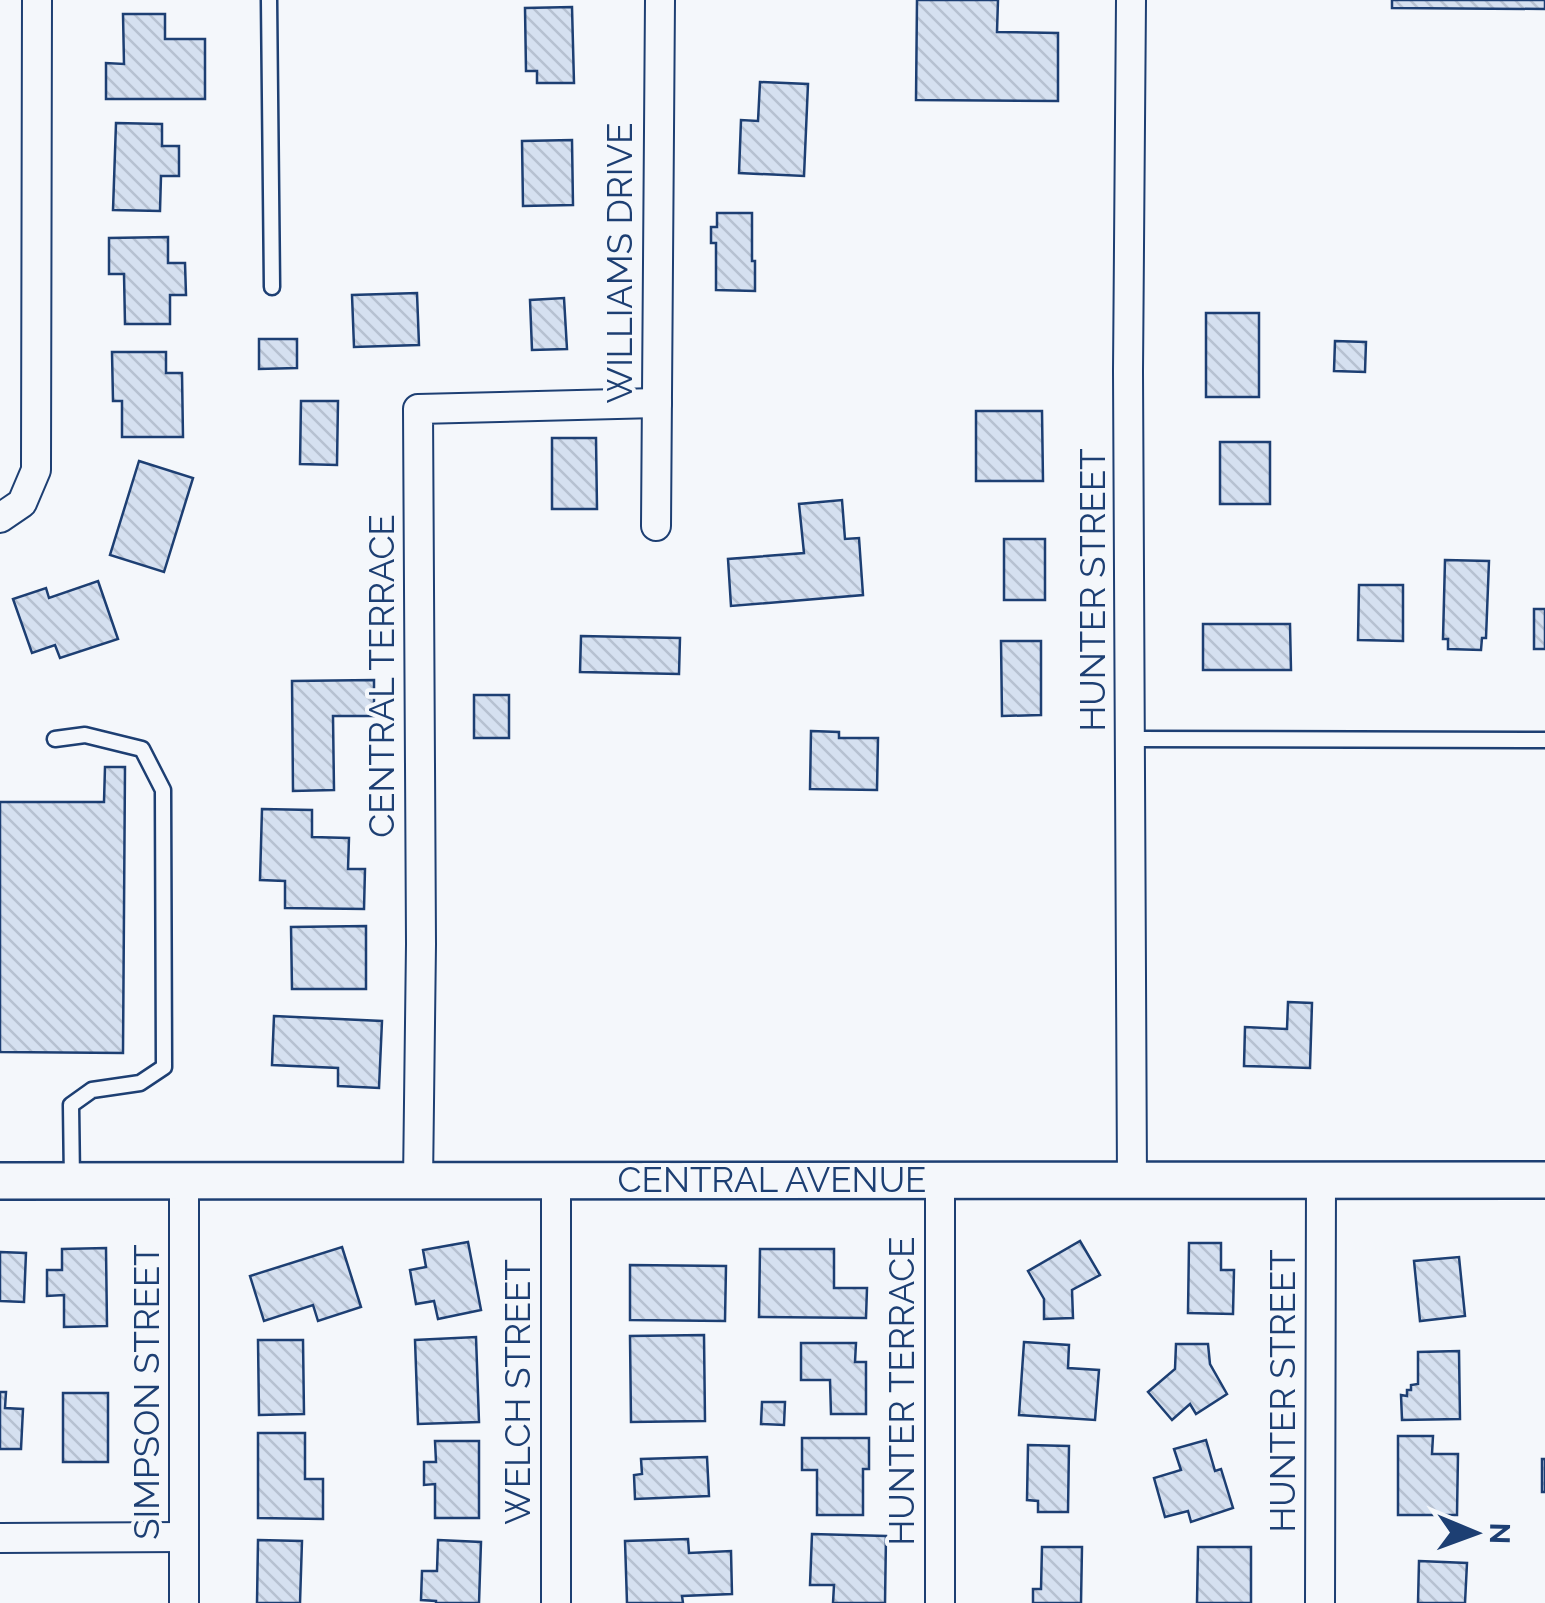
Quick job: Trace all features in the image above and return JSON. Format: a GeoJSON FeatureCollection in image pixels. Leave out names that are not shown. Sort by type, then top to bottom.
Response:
{"type":"FeatureCollection","features":[{"type":"Feature","properties":{"kind":"street"},"geometry":{"type":"LineString","coordinates":[[0,518],[22,503],[36,470],[37,0]]}},
{"type":"Feature","properties":{"kind":"street","name":"WILLIAMS DRIVE"},"geometry":{"type":"LineString","coordinates":[[656,526],[660,0]]}},
{"type":"Feature","properties":{"kind":"street","name":"HUNTER STREET"},"geometry":{"type":"LineString","coordinates":[[1130,0],[1132,1180]]}},
{"type":"Feature","properties":{"kind":"street","name":"CENTRAL TERRACE"},"geometry":{"type":"LineString","coordinates":[[418,1182],[418,409],[656,404]]}},
{"type":"Feature","properties":{"kind":"street","name":"HUNTER TERRACE"},"geometry":{"type":"LineString","coordinates":[[940,1179],[940,1603]]}},
{"type":"Feature","properties":{"kind":"street","name":"WELCH STREET"},"geometry":{"type":"LineString","coordinates":[[556,1180],[556,1603]]}},
{"type":"Feature","properties":{"kind":"street","name":"HUNTER STREET"},"geometry":{"type":"LineString","coordinates":[[1320,1603],[1321,1180]]}},
{"type":"Feature","properties":{"kind":"street","name":"CENTRAL AVENUE"},"geometry":{"type":"LineString","coordinates":[[0,1182],[1545,1180]]}},
{"type":"Feature","properties":{"kind":"street","name":"SIMPSON STREET"},"geometry":{"type":"LineString","coordinates":[[184,1182],[184,1603]]}},
{"type":"Feature","properties":{"kind":"street"},"geometry":{"type":"LineString","coordinates":[[0,1538],[184,1538]]}},
{"type":"Feature","properties":{"kind":"lane"},"geometry":{"type":"LineString","coordinates":[[268,0],[272,287]]}},
{"type":"Feature","properties":{"kind":"lane"},"geometry":{"type":"LineString","coordinates":[[55,738],[85,735],[142,750],[163,790],[164,1067],[140,1083],[92,1090],[72,1105],[72,1181]]}},
{"type":"Feature","properties":{"kind":"lane"},"geometry":{"type":"LineString","coordinates":[[1132,739],[1545,740]]}},
{"type":"Feature","properties":{"kind":"building"},"geometry":{"type":"Polygon","coordinates":[[[917,0],[998,0],[997,32],[1058,33],[1058,101],[916,100],[917,0]]]}},
{"type":"Feature","properties":{"kind":"building"},"geometry":{"type":"Polygon","coordinates":[[[1392,0],[1545,0],[1545,9],[1392,8],[1392,0]]]}},
{"type":"Feature","properties":{"kind":"building"},"geometry":{"type":"Polygon","coordinates":[[[572,7],[574,83],[537,83],[537,71],[526,71],[525,8],[572,7]]]}},
{"type":"Feature","properties":{"kind":"building"},"geometry":{"type":"Polygon","coordinates":[[[123,14],[165,14],[165,39],[205,39],[205,99],[106,99],[106,63],[124,64],[123,14]]]}},
{"type":"Feature","properties":{"kind":"building"},"geometry":{"type":"Polygon","coordinates":[[[760,82],[808,84],[804,176],[739,173],[741,120],[758,121],[760,82]]]}},
{"type":"Feature","properties":{"kind":"building"},"geometry":{"type":"Polygon","coordinates":[[[116,123],[162,124],[162,146],[179,146],[179,176],[161,176],[160,211],[113,210],[116,123]]]}},
{"type":"Feature","properties":{"kind":"building"},"geometry":{"type":"Polygon","coordinates":[[[572,140],[573,205],[523,206],[522,141],[572,140]]]}},
{"type":"Feature","properties":{"kind":"building"},"geometry":{"type":"Polygon","coordinates":[[[717,213],[752,213],[755,291],[716,290],[716,243],[711,243],[711,227],[717,227],[717,213]]]}},
{"type":"Feature","properties":{"kind":"building"},"geometry":{"type":"Polygon","coordinates":[[[168,237],[168,263],[185,263],[186,295],[170,295],[170,324],[125,324],[124,274],[109,274],[109,238],[168,237]]]}},
{"type":"Feature","properties":{"kind":"building"},"geometry":{"type":"Polygon","coordinates":[[[417,293],[419,345],[354,347],[352,295],[417,293]]]}},
{"type":"Feature","properties":{"kind":"building"},"geometry":{"type":"Polygon","coordinates":[[[564,298],[567,349],[532,350],[530,300],[564,298]]]}},
{"type":"Feature","properties":{"kind":"building"},"geometry":{"type":"Polygon","coordinates":[[[1206,313],[1259,313],[1259,397],[1206,397],[1206,313]]]}},
{"type":"Feature","properties":{"kind":"building"},"geometry":{"type":"Polygon","coordinates":[[[259,339],[297,339],[297,368],[259,369],[259,339]]]}},
{"type":"Feature","properties":{"kind":"building"},"geometry":{"type":"Polygon","coordinates":[[[1335,341],[1366,342],[1365,372],[1334,371],[1335,341]]]}},
{"type":"Feature","properties":{"kind":"building"},"geometry":{"type":"Polygon","coordinates":[[[112,352],[166,352],[166,373],[182,373],[183,437],[122,437],[122,401],[113,401],[112,352]]]}},
{"type":"Feature","properties":{"kind":"building"},"geometry":{"type":"Polygon","coordinates":[[[301,401],[338,401],[337,465],[300,464],[301,401]]]}},
{"type":"Feature","properties":{"kind":"building"},"geometry":{"type":"Polygon","coordinates":[[[976,411],[1042,411],[1043,481],[976,481],[976,411]]]}},
{"type":"Feature","properties":{"kind":"building"},"geometry":{"type":"Polygon","coordinates":[[[552,438],[596,438],[597,509],[552,509],[552,438]]]}},
{"type":"Feature","properties":{"kind":"building"},"geometry":{"type":"Polygon","coordinates":[[[1220,442],[1270,442],[1270,504],[1220,504],[1220,442]]]}},
{"type":"Feature","properties":{"kind":"building"},"geometry":{"type":"Polygon","coordinates":[[[139,461],[193,478],[164,572],[110,555],[139,461]]]}},
{"type":"Feature","properties":{"kind":"building"},"geometry":{"type":"Polygon","coordinates":[[[842,500],[845,539],[859,538],[863,595],[731,606],[728,559],[804,553],[799,504],[842,500]]]}},
{"type":"Feature","properties":{"kind":"building"},"geometry":{"type":"Polygon","coordinates":[[[1004,539],[1045,539],[1045,600],[1004,600],[1004,539]]]}},
{"type":"Feature","properties":{"kind":"building"},"geometry":{"type":"Polygon","coordinates":[[[1445,560],[1489,561],[1486,638],[1482,638],[1481,650],[1448,649],[1448,639],[1443,639],[1445,560]]]}},
{"type":"Feature","properties":{"kind":"building"},"geometry":{"type":"Polygon","coordinates":[[[98,581],[118,639],[60,658],[55,645],[32,653],[13,599],[46,588],[49,598],[98,581]]]}},
{"type":"Feature","properties":{"kind":"building"},"geometry":{"type":"Polygon","coordinates":[[[1359,585],[1403,585],[1403,641],[1358,640],[1359,585]]]}},
{"type":"Feature","properties":{"kind":"building"},"geometry":{"type":"Polygon","coordinates":[[[1534,609],[1545,609],[1545,649],[1534,649],[1534,609]]]}},
{"type":"Feature","properties":{"kind":"building"},"geometry":{"type":"Polygon","coordinates":[[[1203,624],[1290,624],[1291,670],[1203,670],[1203,624]]]}},
{"type":"Feature","properties":{"kind":"building"},"geometry":{"type":"Polygon","coordinates":[[[581,636],[680,638],[679,674],[580,672],[581,636]]]}},
{"type":"Feature","properties":{"kind":"building"},"geometry":{"type":"Polygon","coordinates":[[[1001,641],[1041,641],[1041,715],[1002,716],[1001,641]]]}},
{"type":"Feature","properties":{"kind":"building"},"geometry":{"type":"Polygon","coordinates":[[[374,680],[374,716],[333,716],[334,790],[293,791],[292,681],[374,680]]]}},
{"type":"Feature","properties":{"kind":"building"},"geometry":{"type":"Polygon","coordinates":[[[474,695],[509,695],[509,738],[474,738],[474,695]]]}},
{"type":"Feature","properties":{"kind":"building"},"geometry":{"type":"Polygon","coordinates":[[[811,731],[839,732],[839,738],[878,738],[877,790],[810,789],[811,731]]]}},
{"type":"Feature","properties":{"kind":"building"},"geometry":{"type":"Polygon","coordinates":[[[105,767],[125,767],[123,1053],[0,1052],[0,802],[104,802],[105,767]]]}},
{"type":"Feature","properties":{"kind":"building"},"geometry":{"type":"Polygon","coordinates":[[[262,809],[312,810],[312,837],[349,838],[348,869],[365,869],[364,909],[285,908],[285,881],[260,880],[262,809]]]}},
{"type":"Feature","properties":{"kind":"building"},"geometry":{"type":"Polygon","coordinates":[[[366,926],[366,989],[292,989],[291,927],[366,926]]]}},
{"type":"Feature","properties":{"kind":"building"},"geometry":{"type":"Polygon","coordinates":[[[1288,1002],[1312,1003],[1310,1068],[1244,1066],[1245,1027],[1287,1029],[1288,1002]]]}},
{"type":"Feature","properties":{"kind":"building"},"geometry":{"type":"Polygon","coordinates":[[[274,1016],[382,1021],[379,1088],[338,1086],[338,1068],[272,1065],[274,1016]]]}},
{"type":"Feature","properties":{"kind":"building"},"geometry":{"type":"Polygon","coordinates":[[[1080,1241],[1100,1275],[1072,1290],[1073,1318],[1044,1319],[1044,1299],[1028,1271],[1080,1241]]]}},
{"type":"Feature","properties":{"kind":"building"},"geometry":{"type":"Polygon","coordinates":[[[468,1242],[481,1310],[438,1319],[434,1301],[416,1304],[410,1270],[426,1267],[423,1250],[468,1242]]]}},
{"type":"Feature","properties":{"kind":"building"},"geometry":{"type":"Polygon","coordinates":[[[1189,1243],[1221,1243],[1221,1270],[1234,1270],[1233,1314],[1188,1313],[1189,1243]]]}},
{"type":"Feature","properties":{"kind":"building"},"geometry":{"type":"Polygon","coordinates":[[[342,1247],[361,1307],[318,1321],[313,1305],[264,1321],[250,1276],[342,1247]]]}},
{"type":"Feature","properties":{"kind":"building"},"geometry":{"type":"Polygon","coordinates":[[[106,1248],[107,1326],[64,1327],[64,1295],[47,1296],[47,1270],[62,1270],[62,1249],[106,1248]]]}},
{"type":"Feature","properties":{"kind":"building"},"geometry":{"type":"Polygon","coordinates":[[[760,1249],[834,1249],[834,1288],[867,1288],[866,1318],[759,1317],[760,1249]]]}},
{"type":"Feature","properties":{"kind":"building"},"geometry":{"type":"Polygon","coordinates":[[[0,1252],[26,1253],[24,1302],[0,1301],[0,1252]]]}},
{"type":"Feature","properties":{"kind":"building"},"geometry":{"type":"Polygon","coordinates":[[[1459,1257],[1465,1316],[1420,1321],[1414,1261],[1459,1257]]]}},
{"type":"Feature","properties":{"kind":"building"},"geometry":{"type":"Polygon","coordinates":[[[630,1265],[726,1266],[725,1321],[630,1320],[630,1265]]]}},
{"type":"Feature","properties":{"kind":"building"},"geometry":{"type":"Polygon","coordinates":[[[704,1335],[705,1421],[631,1422],[630,1336],[704,1335]]]}},
{"type":"Feature","properties":{"kind":"building"},"geometry":{"type":"Polygon","coordinates":[[[476,1337],[479,1422],[418,1424],[415,1340],[476,1337]]]}},
{"type":"Feature","properties":{"kind":"building"},"geometry":{"type":"Polygon","coordinates":[[[258,1340],[303,1340],[304,1414],[259,1415],[258,1340]]]}},
{"type":"Feature","properties":{"kind":"building"},"geometry":{"type":"Polygon","coordinates":[[[1024,1342],[1069,1345],[1068,1368],[1099,1370],[1095,1420],[1019,1415],[1024,1342]]]}},
{"type":"Feature","properties":{"kind":"building"},"geometry":{"type":"Polygon","coordinates":[[[801,1343],[856,1343],[855,1362],[866,1362],[866,1414],[831,1414],[830,1380],[801,1380],[801,1343]]]}},
{"type":"Feature","properties":{"kind":"building"},"geometry":{"type":"Polygon","coordinates":[[[1176,1344],[1208,1344],[1210,1364],[1227,1394],[1196,1414],[1190,1404],[1172,1420],[1148,1392],[1175,1369],[1176,1344]]]}},
{"type":"Feature","properties":{"kind":"building"},"geometry":{"type":"Polygon","coordinates":[[[1459,1351],[1460,1419],[1402,1420],[1401,1395],[1407,1396],[1411,1385],[1418,1384],[1418,1352],[1459,1351]]]}},
{"type":"Feature","properties":{"kind":"building"},"geometry":{"type":"Polygon","coordinates":[[[0,1392],[6,1392],[5,1408],[23,1409],[21,1449],[0,1449],[0,1392]]]}},
{"type":"Feature","properties":{"kind":"building"},"geometry":{"type":"Polygon","coordinates":[[[63,1393],[108,1393],[108,1462],[63,1462],[63,1393]]]}},
{"type":"Feature","properties":{"kind":"building"},"geometry":{"type":"Polygon","coordinates":[[[762,1402],[785,1402],[784,1425],[761,1424],[762,1402]]]}},
{"type":"Feature","properties":{"kind":"building"},"geometry":{"type":"Polygon","coordinates":[[[258,1433],[305,1433],[305,1479],[323,1479],[323,1519],[258,1518],[258,1433]]]}},
{"type":"Feature","properties":{"kind":"building"},"geometry":{"type":"Polygon","coordinates":[[[1398,1436],[1433,1436],[1432,1454],[1458,1454],[1457,1515],[1398,1515],[1398,1436]]]}},
{"type":"Feature","properties":{"kind":"building"},"geometry":{"type":"Polygon","coordinates":[[[802,1438],[869,1438],[869,1469],[863,1469],[863,1515],[817,1515],[817,1470],[802,1470],[802,1438]]]}},
{"type":"Feature","properties":{"kind":"building"},"geometry":{"type":"Polygon","coordinates":[[[1206,1440],[1215,1471],[1221,1469],[1233,1508],[1191,1522],[1188,1511],[1165,1517],[1154,1478],[1181,1470],[1174,1449],[1206,1440]]]}},
{"type":"Feature","properties":{"kind":"building"},"geometry":{"type":"Polygon","coordinates":[[[435,1441],[479,1441],[479,1518],[435,1518],[435,1484],[424,1485],[424,1462],[436,1462],[435,1441]]]}},
{"type":"Feature","properties":{"kind":"building"},"geometry":{"type":"Polygon","coordinates":[[[1028,1445],[1069,1446],[1068,1512],[1038,1512],[1038,1501],[1027,1500],[1028,1445]]]}},
{"type":"Feature","properties":{"kind":"building"},"geometry":{"type":"Polygon","coordinates":[[[707,1457],[709,1496],[635,1499],[634,1475],[642,1474],[641,1459],[707,1457]]]}},
{"type":"Feature","properties":{"kind":"building"},"geometry":{"type":"Polygon","coordinates":[[[1545,1459],[1545,1492],[1542,1492],[1545,1459]]]}},
{"type":"Feature","properties":{"kind":"building"},"geometry":{"type":"Polygon","coordinates":[[[812,1534],[886,1536],[885,1603],[833,1603],[834,1585],[810,1585],[812,1534]]]}},
{"type":"Feature","properties":{"kind":"building"},"geometry":{"type":"Polygon","coordinates":[[[688,1539],[689,1553],[731,1551],[732,1594],[682,1596],[683,1603],[627,1603],[625,1541],[688,1539]]]}},
{"type":"Feature","properties":{"kind":"building"},"geometry":{"type":"Polygon","coordinates":[[[258,1540],[302,1541],[300,1603],[257,1603],[258,1540]]]}},
{"type":"Feature","properties":{"kind":"building"},"geometry":{"type":"Polygon","coordinates":[[[438,1540],[481,1542],[479,1603],[421,1600],[422,1571],[437,1571],[438,1540]]]}},
{"type":"Feature","properties":{"kind":"building"},"geometry":{"type":"Polygon","coordinates":[[[1042,1547],[1082,1547],[1081,1603],[1033,1603],[1033,1589],[1041,1589],[1042,1547]]]}},
{"type":"Feature","properties":{"kind":"building"},"geometry":{"type":"Polygon","coordinates":[[[1198,1547],[1251,1547],[1251,1603],[1197,1603],[1198,1547]]]}},
{"type":"Feature","properties":{"kind":"building"},"geometry":{"type":"Polygon","coordinates":[[[1419,1561],[1467,1563],[1465,1603],[1418,1603],[1419,1561]]]}}]}
